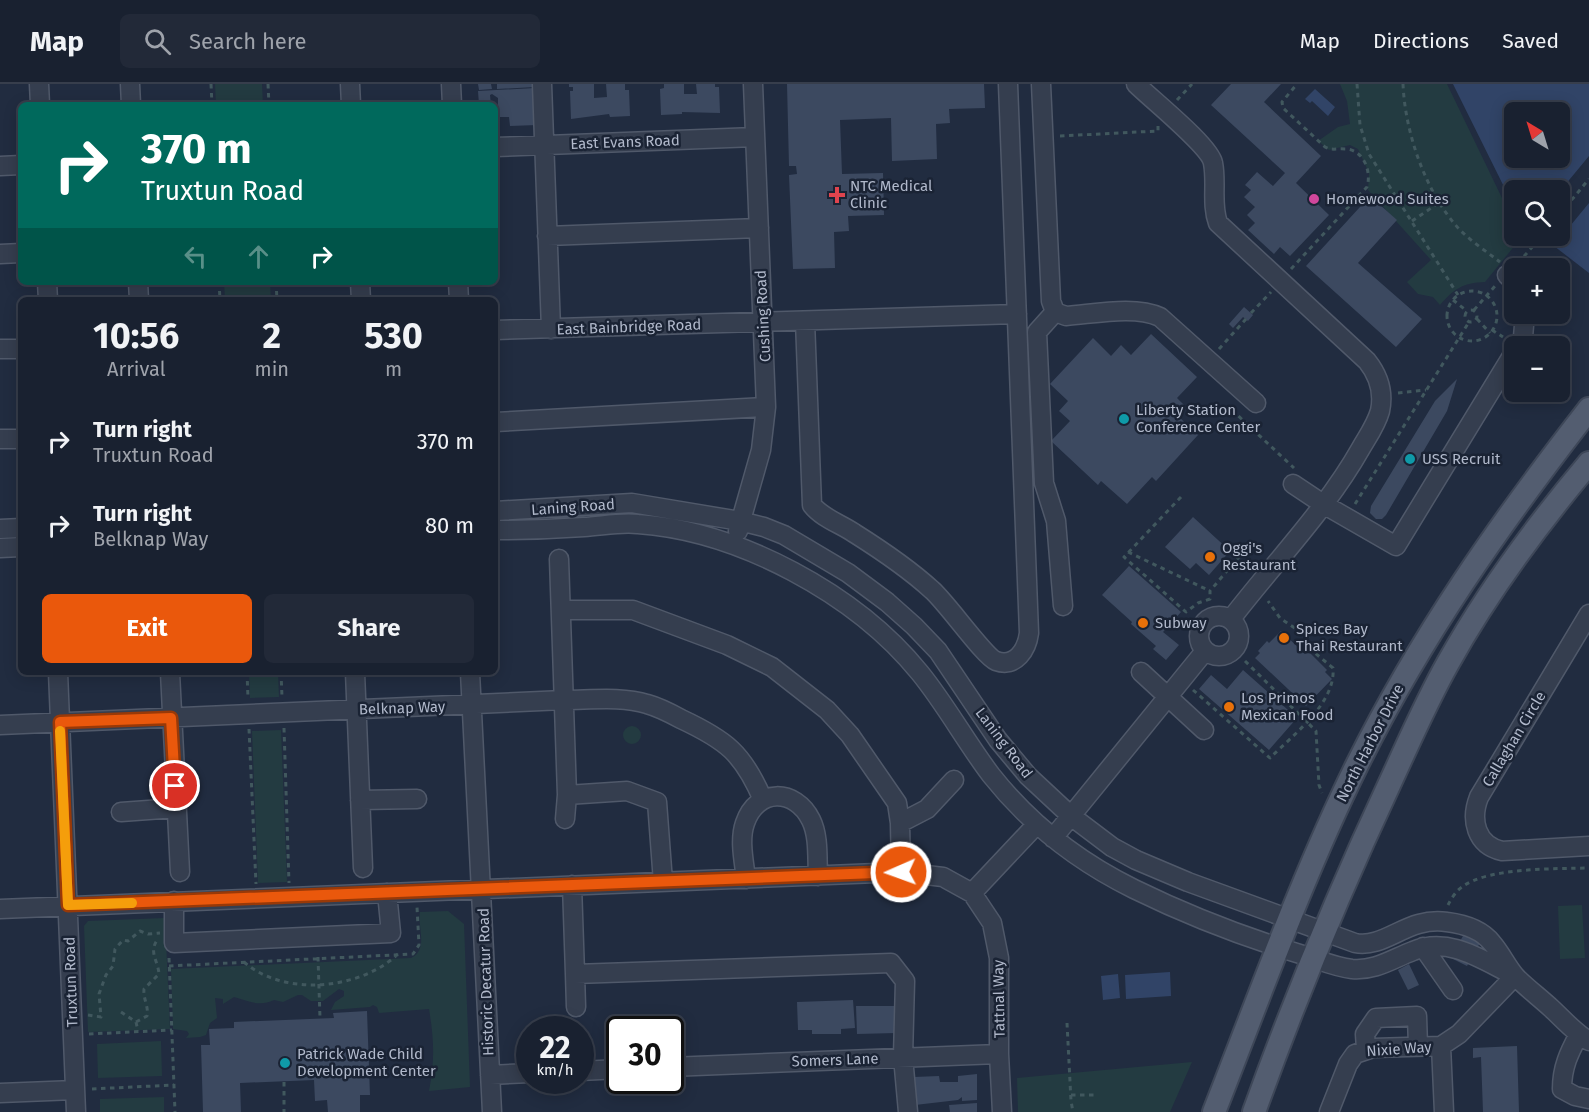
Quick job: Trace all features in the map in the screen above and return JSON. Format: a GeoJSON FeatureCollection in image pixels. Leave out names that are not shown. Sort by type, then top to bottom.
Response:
{"type":"FeatureCollection","features":[{"type":"Feature","properties":{"kind":"main road","name":"North Harbor Drive"},"geometry":{"type":"LineString","coordinates":[[1214,1112],[1314,860],[1349,782],[1406,675],[1479,556],[1525,491],[1589,409]]}},
{"type":"Feature","properties":{"kind":"main road"},"geometry":{"type":"LineString","coordinates":[[1254,1112],[1324,931],[1447,664],[1503,574],[1589,463]]}},
{"type":"Feature","properties":{"kind":"street"},"geometry":{"type":"LineString","coordinates":[[39,84],[40,102]]}},
{"type":"Feature","properties":{"kind":"street"},"geometry":{"type":"LineString","coordinates":[[130,84],[131,102]]}},
{"type":"Feature","properties":{"kind":"street"},"geometry":{"type":"LineString","coordinates":[[350,84],[351,102]]}},
{"type":"Feature","properties":{"kind":"street"},"geometry":{"type":"LineString","coordinates":[[451,84],[452,102]]}},
{"type":"Feature","properties":{"kind":"street"},"geometry":{"type":"LineString","coordinates":[[542,84],[551,329]]}},
{"type":"Feature","properties":{"kind":"street","name":"Cushing Road"},"geometry":{"type":"LineString","coordinates":[[735,544],[761,450],[766,407],[753,84]]}},
{"type":"Feature","properties":{"kind":"street"},"geometry":{"type":"LineString","coordinates":[[805,321],[812,505],[819,512],[896,561],[932,590],[948,605],[986,654],[997,662],[1010,662],[1022,654],[1029,633],[1008,84]]}},
{"type":"Feature","properties":{"kind":"street"},"geometry":{"type":"LineString","coordinates":[[1041,84],[1051,301],[1055,312]]}},
{"type":"Feature","properties":{"kind":"street"},"geometry":{"type":"LineString","coordinates":[[1136,84],[1200,144],[1213,161],[1214,213],[1218,223],[1367,361],[1379,380],[1382,394],[1375,425],[1352,465],[1231,619]]}},
{"type":"Feature","properties":{"kind":"street","name":"East Evans Road"},"geometry":{"type":"LineString","coordinates":[[498,147],[755,137]]}},
{"type":"Feature","properties":{"kind":"street"},"geometry":{"type":"LineString","coordinates":[[0,165],[18,165]]}},
{"type":"Feature","properties":{"kind":"street"},"geometry":{"type":"LineString","coordinates":[[548,236],[759,228]]}},
{"type":"Feature","properties":{"kind":"street"},"geometry":{"type":"LineString","coordinates":[[0,254],[18,253]]}},
{"type":"Feature","properties":{"kind":"street"},"geometry":{"type":"LineString","coordinates":[[1055,312],[1066,316],[1150,312],[1160,317],[1256,404]]}},
{"type":"Feature","properties":{"kind":"street"},"geometry":{"type":"LineString","coordinates":[[1055,312],[1037,332],[1044,483],[1056,521],[1063,606]]}},
{"type":"Feature","properties":{"kind":"street","name":"East Bainbridge Road"},"geometry":{"type":"LineString","coordinates":[[498,330],[1017,314]]}},
{"type":"Feature","properties":{"kind":"street"},"geometry":{"type":"LineString","coordinates":[[0,350],[18,349]]}},
{"type":"Feature","properties":{"kind":"street"},"geometry":{"type":"LineString","coordinates":[[1297,479],[1323,504],[1396,546],[1504,369]]}},
{"type":"Feature","properties":{"kind":"street"},"geometry":{"type":"LineString","coordinates":[[498,422],[766,407]]}},
{"type":"Feature","properties":{"kind":"street"},"geometry":{"type":"LineString","coordinates":[[0,440],[18,439]]}},
{"type":"Feature","properties":{"kind":"street","name":"Laning Road"},"geometry":{"type":"LineString","coordinates":[[498,512],[632,503],[740,521],[784,535],[848,573],[887,602],[938,651],[998,740],[1042,790],[1071,816],[1112,846],[1136,860],[1188,882],[1355,943],[1368,945],[1412,925],[1441,921],[1461,925],[1484,935],[1492,942],[1515,976],[1584,1038]]}},
{"type":"Feature","properties":{"kind":"street","name":"Laning Road"},"geometry":{"type":"LineString","coordinates":[[498,530],[636,523],[690,531],[735,544],[821,587],[864,618],[892,642],[920,672],[993,776],[1037,824],[1090,864],[1132,888],[1186,912],[1337,967],[1369,969],[1423,947],[1443,946],[1467,951],[1515,976]]}},
{"type":"Feature","properties":{"kind":"street"},"geometry":{"type":"LineString","coordinates":[[0,529],[18,528]]}},
{"type":"Feature","properties":{"kind":"street"},"geometry":{"type":"LineString","coordinates":[[0,548],[18,547]]}},
{"type":"Feature","properties":{"kind":"street"},"geometry":{"type":"LineString","coordinates":[[559,559],[567,795],[565,819]]}},
{"type":"Feature","properties":{"kind":"street"},"geometry":{"type":"LineString","coordinates":[[562,610],[633,610],[727,645],[772,667],[827,710],[850,735],[897,802],[901,872]]}},
{"type":"Feature","properties":{"kind":"street","name":"Callaghan Circle"},"geometry":{"type":"LineString","coordinates":[[1589,614],[1476,805],[1475,823],[1476,831],[1482,840],[1493,849],[1589,846]]}},
{"type":"Feature","properties":{"kind":"street"},"geometry":{"type":"LineString","coordinates":[[1218,615],[1231,619],[1239,636],[1235,648],[1230,653],[1217,656],[1205,651],[1198,639],[1200,626],[1205,620],[1218,615]]}},
{"type":"Feature","properties":{"kind":"street"},"geometry":{"type":"LineString","coordinates":[[1053,838],[1205,651]]}},
{"type":"Feature","properties":{"kind":"street"},"geometry":{"type":"LineString","coordinates":[[1141,672],[1204,730]]}},
{"type":"Feature","properties":{"kind":"street","name":"Truxtun Road"},"geometry":{"type":"LineString","coordinates":[[58,675],[68,905],[82,1089],[76,1112]]}},
{"type":"Feature","properties":{"kind":"street"},"geometry":{"type":"LineString","coordinates":[[170,675],[180,872]]}},
{"type":"Feature","properties":{"kind":"street"},"geometry":{"type":"LineString","coordinates":[[355,675],[363,868]]}},
{"type":"Feature","properties":{"kind":"street","name":"Historic Decatur Road"},"geometry":{"type":"LineString","coordinates":[[470,675],[483,889],[492,1112]]}},
{"type":"Feature","properties":{"kind":"street","name":"Belknap Way"},"geometry":{"type":"LineString","coordinates":[[0,725],[564,700],[618,700],[646,703],[712,734],[735,753],[752,774],[763,800]]}},
{"type":"Feature","properties":{"kind":"street"},"geometry":{"type":"LineString","coordinates":[[900,823],[927,809],[954,780]]}},
{"type":"Feature","properties":{"kind":"street"},"geometry":{"type":"LineString","coordinates":[[567,795],[627,790],[657,802],[663,882]]}},
{"type":"Feature","properties":{"kind":"street"},"geometry":{"type":"LineString","coordinates":[[746,879],[742,838],[744,824],[750,811],[763,800],[774,796],[790,797],[803,808],[812,821],[818,876]]}},
{"type":"Feature","properties":{"kind":"street"},"geometry":{"type":"LineString","coordinates":[[360,800],[417,799]]}},
{"type":"Feature","properties":{"kind":"street"},"geometry":{"type":"LineString","coordinates":[[121,812],[176,808]]}},
{"type":"Feature","properties":{"kind":"street"},"geometry":{"type":"LineString","coordinates":[[0,909],[901,872],[944,877],[972,892],[1037,824]]}},
{"type":"Feature","properties":{"kind":"street"},"geometry":{"type":"LineString","coordinates":[[572,885],[576,1007]]}},
{"type":"Feature","properties":{"kind":"street","name":"Tattnal Way"},"geometry":{"type":"LineString","coordinates":[[972,892],[992,923],[999,958],[999,1053],[1002,1112]]}},
{"type":"Feature","properties":{"kind":"street"},"geometry":{"type":"LineString","coordinates":[[174,901],[174,943],[391,933],[387,893]]}},
{"type":"Feature","properties":{"kind":"street"},"geometry":{"type":"LineString","coordinates":[[1438,969],[1443,946],[1441,921]]}},
{"type":"Feature","properties":{"kind":"street"},"geometry":{"type":"LineString","coordinates":[[1423,947],[1454,990]]}},
{"type":"Feature","properties":{"kind":"street"},"geometry":{"type":"LineString","coordinates":[[575,974],[891,963],[905,981],[903,1058],[908,1112]]}},
{"type":"Feature","properties":{"kind":"street","name":"Nixie Way"},"geometry":{"type":"LineString","coordinates":[[1329,1112],[1355,1054],[1366,1049],[1441,1046],[1459,1034],[1515,976]]}},
{"type":"Feature","properties":{"kind":"street"},"geometry":{"type":"LineString","coordinates":[[1366,1049],[1365,1034],[1376,1017],[1417,1016],[1418,1047]]}},
{"type":"Feature","properties":{"kind":"street"},"geometry":{"type":"LineString","coordinates":[[1584,1038],[1564,1062],[1562,1089],[1575,1096],[1589,1099]]}},
{"type":"Feature","properties":{"kind":"street"},"geometry":{"type":"LineString","coordinates":[[1441,1046],[1444,1112]]}},
{"type":"Feature","properties":{"kind":"street","name":"Somers Lane"},"geometry":{"type":"LineString","coordinates":[[684,1066],[999,1053]]}},
{"type":"Feature","properties":{"kind":"street"},"geometry":{"type":"LineString","coordinates":[[490,1075],[516,1074]]}},
{"type":"Feature","properties":{"kind":"street"},"geometry":{"type":"LineString","coordinates":[[0,1093],[82,1089]]}},
{"type":"Feature","properties":{"kind":"path"},"geometry":{"type":"LineString","coordinates":[[211,84],[212,102]]}},
{"type":"Feature","properties":{"kind":"path"},"geometry":{"type":"LineString","coordinates":[[268,84],[269,102]]}},
{"type":"Feature","properties":{"kind":"path"},"geometry":{"type":"LineString","coordinates":[[1060,136],[1158,131],[1157,122],[1192,84]]}},
{"type":"Feature","properties":{"kind":"path"},"geometry":{"type":"LineString","coordinates":[[1251,313],[1366,187],[1369,173],[1364,160],[1355,151],[1333,150],[1325,147],[1282,108],[1282,102],[1297,84]]}},
{"type":"Feature","properties":{"kind":"path"},"geometry":{"type":"LineString","coordinates":[[1357,84],[1360,125],[1365,146],[1458,295]]}},
{"type":"Feature","properties":{"kind":"path"},"geometry":{"type":"LineString","coordinates":[[1403,84],[1404,104],[1412,142],[1440,202],[1460,229],[1504,270]]}},
{"type":"Feature","properties":{"kind":"path"},"geometry":{"type":"LineString","coordinates":[[1364,160],[1371,156]]}},
{"type":"Feature","properties":{"kind":"path"},"geometry":{"type":"LineString","coordinates":[[1570,202],[1589,179]]}},
{"type":"Feature","properties":{"kind":"path"},"geometry":{"type":"LineString","coordinates":[[1412,221],[1440,202]]}},
{"type":"Feature","properties":{"kind":"path"},"geometry":{"type":"LineString","coordinates":[[1523,258],[1534,246]]}},
{"type":"Feature","properties":{"kind":"path"},"geometry":{"type":"LineString","coordinates":[[1475,291],[1486,295],[1494,304],[1497,312],[1495,324],[1490,333],[1473,340],[1459,337],[1452,331],[1447,317],[1453,300],[1458,295],[1475,291]]}},
{"type":"Feature","properties":{"kind":"path"},"geometry":{"type":"LineString","coordinates":[[1453,300],[1467,311],[1474,310],[1486,295]]}},
{"type":"Feature","properties":{"kind":"path"},"geometry":{"type":"LineString","coordinates":[[1474,310],[1477,313],[1477,319],[1490,333]]}},
{"type":"Feature","properties":{"kind":"path"},"geometry":{"type":"LineString","coordinates":[[1467,311],[1465,316],[1469,322]]}},
{"type":"Feature","properties":{"kind":"path"},"geometry":{"type":"LineString","coordinates":[[1208,360],[1246,319]]}},
{"type":"Feature","properties":{"kind":"path"},"geometry":{"type":"LineString","coordinates":[[1352,508],[1459,337],[1469,322],[1477,319]]}},
{"type":"Feature","properties":{"kind":"path"},"geometry":{"type":"LineString","coordinates":[[1382,394],[1426,390]]}},
{"type":"Feature","properties":{"kind":"path"},"geometry":{"type":"LineString","coordinates":[[1232,411],[1297,479]]}},
{"type":"Feature","properties":{"kind":"path"},"geometry":{"type":"LineString","coordinates":[[1181,497],[1124,557],[1186,612],[1198,603],[1210,599],[1210,591],[1243,552]]}},
{"type":"Feature","properties":{"kind":"path"},"geometry":{"type":"LineString","coordinates":[[1128,552],[1210,591]]}},
{"type":"Feature","properties":{"kind":"path"},"geometry":{"type":"LineString","coordinates":[[1193,690],[1270,758],[1318,712],[1334,678],[1333,668],[1303,643],[1308,636],[1280,618],[1268,601]]}},
{"type":"Feature","properties":{"kind":"path"},"geometry":{"type":"LineString","coordinates":[[1245,661],[1317,731],[1319,785],[1322,794]]}},
{"type":"Feature","properties":{"kind":"path"},"geometry":{"type":"LineString","coordinates":[[247,675],[257,898]]}},
{"type":"Feature","properties":{"kind":"path"},"geometry":{"type":"LineString","coordinates":[[281,675],[290,896]]}},
{"type":"Feature","properties":{"kind":"path"},"geometry":{"type":"LineString","coordinates":[[1441,921],[1457,891],[1467,884],[1510,872],[1589,868]]}},
{"type":"Feature","properties":{"kind":"path"},"geometry":{"type":"LineString","coordinates":[[86,1015],[101,1017],[99,994],[106,975],[113,966],[115,949],[118,944],[123,940],[128,941],[140,931],[148,934],[168,933]]}},
{"type":"Feature","properties":{"kind":"path"},"geometry":{"type":"LineString","coordinates":[[136,1022],[147,1016],[144,989],[159,974],[153,954],[155,942],[162,934]]}},
{"type":"Feature","properties":{"kind":"path"},"geometry":{"type":"LineString","coordinates":[[242,961],[252,970],[270,978],[291,983],[319,985],[357,978],[377,969],[398,954]]}},
{"type":"Feature","properties":{"kind":"path"},"geometry":{"type":"LineString","coordinates":[[168,955],[175,1112]]}},
{"type":"Feature","properties":{"kind":"path"},"geometry":{"type":"LineString","coordinates":[[169,966],[318,957],[320,1018]]}},
{"type":"Feature","properties":{"kind":"path"},"geometry":{"type":"LineString","coordinates":[[121,1012],[136,1022],[138,1031]]}},
{"type":"Feature","properties":{"kind":"path"},"geometry":{"type":"LineString","coordinates":[[1067,1023],[1073,1112]]}},
{"type":"Feature","properties":{"kind":"path"},"geometry":{"type":"LineString","coordinates":[[87,1034],[171,1030]]}},
{"type":"Feature","properties":{"kind":"path"},"geometry":{"type":"LineString","coordinates":[[284,1082],[284,1112]]}},
{"type":"Feature","properties":{"kind":"path"},"geometry":{"type":"LineString","coordinates":[[82,1089],[174,1085]]}},
{"type":"Feature","properties":{"kind":"path"},"geometry":{"type":"LineString","coordinates":[[1071,1095],[1097,1095]]}},
{"type":"Feature","properties":{"kind":"green space"},"geometry":{"type":"Polygon","coordinates":[[[215,84],[262,84],[263,102],[216,102],[215,84]]]}},
{"type":"Feature","properties":{"kind":"green space"},"geometry":{"type":"Polygon","coordinates":[[[1340,84],[1447,84],[1504,202],[1504,246],[1514,246],[1485,282],[1459,288],[1440,305],[1433,297],[1418,294],[1407,282],[1431,260],[1368,190],[1369,173],[1358,149],[1350,145],[1329,150],[1318,141],[1338,127],[1350,124],[1347,101],[1340,84]]]}},
{"type":"Feature","properties":{"kind":"green space"},"geometry":{"type":"Polygon","coordinates":[[[224,285],[270,285],[271,297],[225,297],[224,285]]]}},
{"type":"Feature","properties":{"kind":"green space"},"geometry":{"type":"Polygon","coordinates":[[[249,675],[278,675],[279,697],[250,698],[249,675]]]}},
{"type":"Feature","properties":{"kind":"green space"},"geometry":{"type":"Polygon","coordinates":[[[628,726],[636,726],[641,731],[639,742],[628,744],[623,739],[623,731],[628,726]]]}},
{"type":"Feature","properties":{"kind":"green space"},"geometry":{"type":"Polygon","coordinates":[[[281,730],[287,882],[258,883],[252,731],[281,730]]]}},
{"type":"Feature","properties":{"kind":"green space"},"geometry":{"type":"Polygon","coordinates":[[[1582,905],[1585,958],[1560,959],[1558,906],[1582,905]]]}},
{"type":"Feature","properties":{"kind":"green space"},"geometry":{"type":"Polygon","coordinates":[[[448,911],[464,924],[470,1087],[429,1091],[433,1050],[429,1009],[379,1013],[377,1007],[373,1005],[331,1010],[335,1002],[344,996],[344,991],[339,989],[323,1001],[311,1001],[298,995],[283,1002],[274,1000],[264,1003],[254,1003],[234,997],[223,1004],[223,999],[215,998],[217,1018],[210,1023],[206,1035],[186,1038],[189,1034],[187,1031],[173,1029],[171,969],[411,958],[420,949],[421,944],[420,912],[448,911]]]}},
{"type":"Feature","properties":{"kind":"green space"},"geometry":{"type":"Polygon","coordinates":[[[165,918],[170,1029],[88,1032],[84,926],[88,921],[165,918]]]}},
{"type":"Feature","properties":{"kind":"green space"},"geometry":{"type":"Polygon","coordinates":[[[161,1041],[162,1076],[98,1078],[97,1044],[161,1041]]]}},
{"type":"Feature","properties":{"kind":"green space"},"geometry":{"type":"Polygon","coordinates":[[[1192,1062],[1170,1112],[1018,1112],[1017,1078],[1192,1062]]]}},
{"type":"Feature","properties":{"kind":"green space"},"geometry":{"type":"Polygon","coordinates":[[[164,1097],[164,1112],[100,1112],[100,1099],[164,1097]]]}},
{"type":"Feature","properties":{"kind":"water"},"geometry":{"type":"Polygon","coordinates":[[[1453,84],[1589,84],[1589,273],[1554,246],[1570,246],[1570,180],[1504,180],[1504,187],[1453,84]]]}},
{"type":"Feature","properties":{"kind":"water"},"geometry":{"type":"Polygon","coordinates":[[[1315,89],[1335,107],[1328,116],[1312,101],[1310,103],[1305,99],[1315,89]]]}},
{"type":"Feature","properties":{"kind":"water"},"geometry":{"type":"Polygon","coordinates":[[[1170,972],[1171,996],[1126,999],[1125,975],[1170,972]]]}},
{"type":"Feature","properties":{"kind":"water"},"geometry":{"type":"Polygon","coordinates":[[[1118,974],[1120,998],[1103,1000],[1101,976],[1118,974]]]}},
{"type":"Feature","properties":{"kind":"pier"},"geometry":{"type":"Polygon","coordinates":[[[1589,156],[1589,203],[1570,226],[1570,180],[1589,156]]]}},
{"type":"Feature","properties":{"kind":"building"},"geometry":{"type":"Polygon","coordinates":[[[478,84],[491,84],[492,89],[479,90],[478,84]]]}},
{"type":"Feature","properties":{"kind":"building"},"geometry":{"type":"Polygon","coordinates":[[[497,84],[535,84],[535,87],[497,89],[497,84]]]}},
{"type":"Feature","properties":{"kind":"building"},"geometry":{"type":"Polygon","coordinates":[[[569,84],[594,84],[594,98],[607,97],[606,84],[625,84],[625,90],[629,90],[630,116],[610,117],[609,114],[571,119],[570,91],[573,91],[573,87],[569,87],[569,84]]]}},
{"type":"Feature","properties":{"kind":"building"},"geometry":{"type":"Polygon","coordinates":[[[664,84],[684,84],[684,94],[697,94],[696,84],[715,84],[715,87],[719,87],[720,113],[682,112],[682,114],[661,115],[660,89],[664,88],[664,84]]]}},
{"type":"Feature","properties":{"kind":"building","name":"NTC Medical Clinic"},"geometry":{"type":"Polygon","coordinates":[[[787,84],[984,84],[985,108],[949,109],[950,123],[936,124],[937,159],[892,161],[891,118],[840,120],[842,174],[883,173],[884,215],[848,216],[849,231],[834,232],[835,268],[793,269],[789,175],[797,174],[796,166],[789,166],[787,84]]]}},
{"type":"Feature","properties":{"kind":"building"},"geometry":{"type":"Polygon","coordinates":[[[1231,84],[1281,84],[1264,102],[1321,156],[1296,183],[1329,215],[1290,256],[1280,247],[1274,254],[1248,230],[1255,223],[1247,215],[1255,207],[1244,197],[1251,190],[1245,185],[1257,172],[1273,186],[1285,173],[1211,105],[1231,84]]]}},
{"type":"Feature","properties":{"kind":"building"},"geometry":{"type":"Polygon","coordinates":[[[535,88],[537,125],[510,126],[509,117],[498,117],[498,98],[492,94],[490,95],[491,102],[479,102],[478,91],[535,88]]]}},
{"type":"Feature","properties":{"kind":"building"},"geometry":{"type":"Polygon","coordinates":[[[1370,196],[1397,220],[1358,263],[1422,319],[1396,347],[1306,266],[1370,196]]]}},
{"type":"Feature","properties":{"kind":"building"},"geometry":{"type":"Polygon","coordinates":[[[1244,307],[1253,315],[1248,321],[1243,317],[1233,328],[1229,324],[1244,307]]]}},
{"type":"Feature","properties":{"kind":"building","name":"Liberty Station Conference Center"},"geometry":{"type":"Polygon","coordinates":[[[1151,334],[1197,377],[1177,398],[1186,407],[1178,416],[1198,435],[1156,481],[1152,477],[1127,504],[1101,481],[1098,485],[1051,441],[1070,421],[1059,411],[1068,401],[1050,384],[1093,338],[1111,356],[1121,345],[1131,355],[1151,334]]]}},
{"type":"Feature","properties":{"kind":"building","name":"USS Recruit"},"geometry":{"type":"Polygon","coordinates":[[[1457,379],[1447,411],[1386,515],[1382,519],[1376,519],[1370,513],[1371,506],[1435,401],[1457,379]]]}},
{"type":"Feature","properties":{"kind":"building"},"geometry":{"type":"Polygon","coordinates":[[[1193,517],[1230,551],[1209,575],[1196,563],[1190,569],[1165,547],[1193,517]]]}},
{"type":"Feature","properties":{"kind":"building"},"geometry":{"type":"Polygon","coordinates":[[[1129,566],[1181,612],[1163,632],[1179,645],[1166,660],[1153,649],[1156,646],[1102,595],[1129,566]]]}},
{"type":"Feature","properties":{"kind":"building"},"geometry":{"type":"Polygon","coordinates":[[[1281,631],[1305,654],[1308,651],[1327,670],[1325,672],[1332,679],[1306,706],[1255,658],[1267,641],[1269,643],[1281,631]]]}},
{"type":"Feature","properties":{"kind":"building"},"geometry":{"type":"Polygon","coordinates":[[[1243,670],[1297,718],[1269,750],[1199,689],[1211,675],[1227,689],[1243,670]]]}},
{"type":"Feature","properties":{"kind":"building"},"geometry":{"type":"Polygon","coordinates":[[[1464,934],[1480,943],[1467,966],[1451,958],[1464,934]]]}},
{"type":"Feature","properties":{"kind":"building"},"geometry":{"type":"Polygon","coordinates":[[[1409,964],[1419,985],[1408,990],[1398,970],[1409,964]]]}},
{"type":"Feature","properties":{"kind":"building"},"geometry":{"type":"Polygon","coordinates":[[[853,1000],[855,1028],[841,1029],[841,1034],[812,1034],[812,1030],[798,1030],[797,1002],[853,1000]]]}},
{"type":"Feature","properties":{"kind":"building"},"geometry":{"type":"Polygon","coordinates":[[[856,1006],[894,1006],[896,1033],[857,1034],[856,1006]]]}},
{"type":"Feature","properties":{"kind":"building","name":"Patrick Wade Child Development Center"},"geometry":{"type":"Polygon","coordinates":[[[367,1011],[370,1095],[360,1095],[360,1112],[328,1112],[327,1100],[315,1101],[314,1080],[240,1083],[241,1112],[203,1112],[201,1045],[210,1045],[209,1029],[234,1028],[234,1022],[334,1018],[333,1013],[367,1011]]]}},
{"type":"Feature","properties":{"kind":"building"},"geometry":{"type":"Polygon","coordinates":[[[1517,1046],[1519,1112],[1483,1112],[1481,1057],[1473,1058],[1473,1048],[1517,1046]]]}},
{"type":"Feature","properties":{"kind":"building"},"geometry":{"type":"Polygon","coordinates":[[[977,1074],[977,1100],[962,1101],[962,1097],[958,1100],[915,1105],[914,1077],[939,1076],[940,1082],[958,1082],[958,1076],[977,1074]]]}},
{"type":"Feature","properties":{"kind":"building"},"geometry":{"type":"Polygon","coordinates":[[[977,1103],[977,1112],[950,1112],[949,1105],[977,1103]]]}},
{"type":"Feature","properties":{"kind":"slow traffic"},"geometry":{"type":"LineString","coordinates":[[60,731],[68,905],[132,903]]}},
{"type":"Feature","properties":{"kind":"place","name":"NTC Medical Clinic"},"geometry":{"type":"Point","coordinates":[837,195]}},
{"type":"Feature","properties":{"kind":"place","name":"Homewood Suites"},"geometry":{"type":"Point","coordinates":[1314,199]}},
{"type":"Feature","properties":{"kind":"place","name":"Liberty Station Conference Center"},"geometry":{"type":"Point","coordinates":[1124,419]}},
{"type":"Feature","properties":{"kind":"place","name":"USS Recruit"},"geometry":{"type":"Point","coordinates":[1410,459]}},
{"type":"Feature","properties":{"kind":"place","name":"Oggi's Restaurant"},"geometry":{"type":"Point","coordinates":[1210,557]}},
{"type":"Feature","properties":{"kind":"place","name":"Subway"},"geometry":{"type":"Point","coordinates":[1143,623]}},
{"type":"Feature","properties":{"kind":"place","name":"Spices Bay Thai Restaurant"},"geometry":{"type":"Point","coordinates":[1284,638]}},
{"type":"Feature","properties":{"kind":"place","name":"Los Primos Mexican Food"},"geometry":{"type":"Point","coordinates":[1229,707]}},
{"type":"Feature","properties":{"kind":"place","name":"Patrick Wade Child Development Center"},"geometry":{"type":"Point","coordinates":[285,1063]}},
{"type":"Feature","properties":{"kind":"route"},"geometry":{"type":"LineString","coordinates":[[175,786],[171,718],[60,722],[68,905],[901,872]]}}]}
